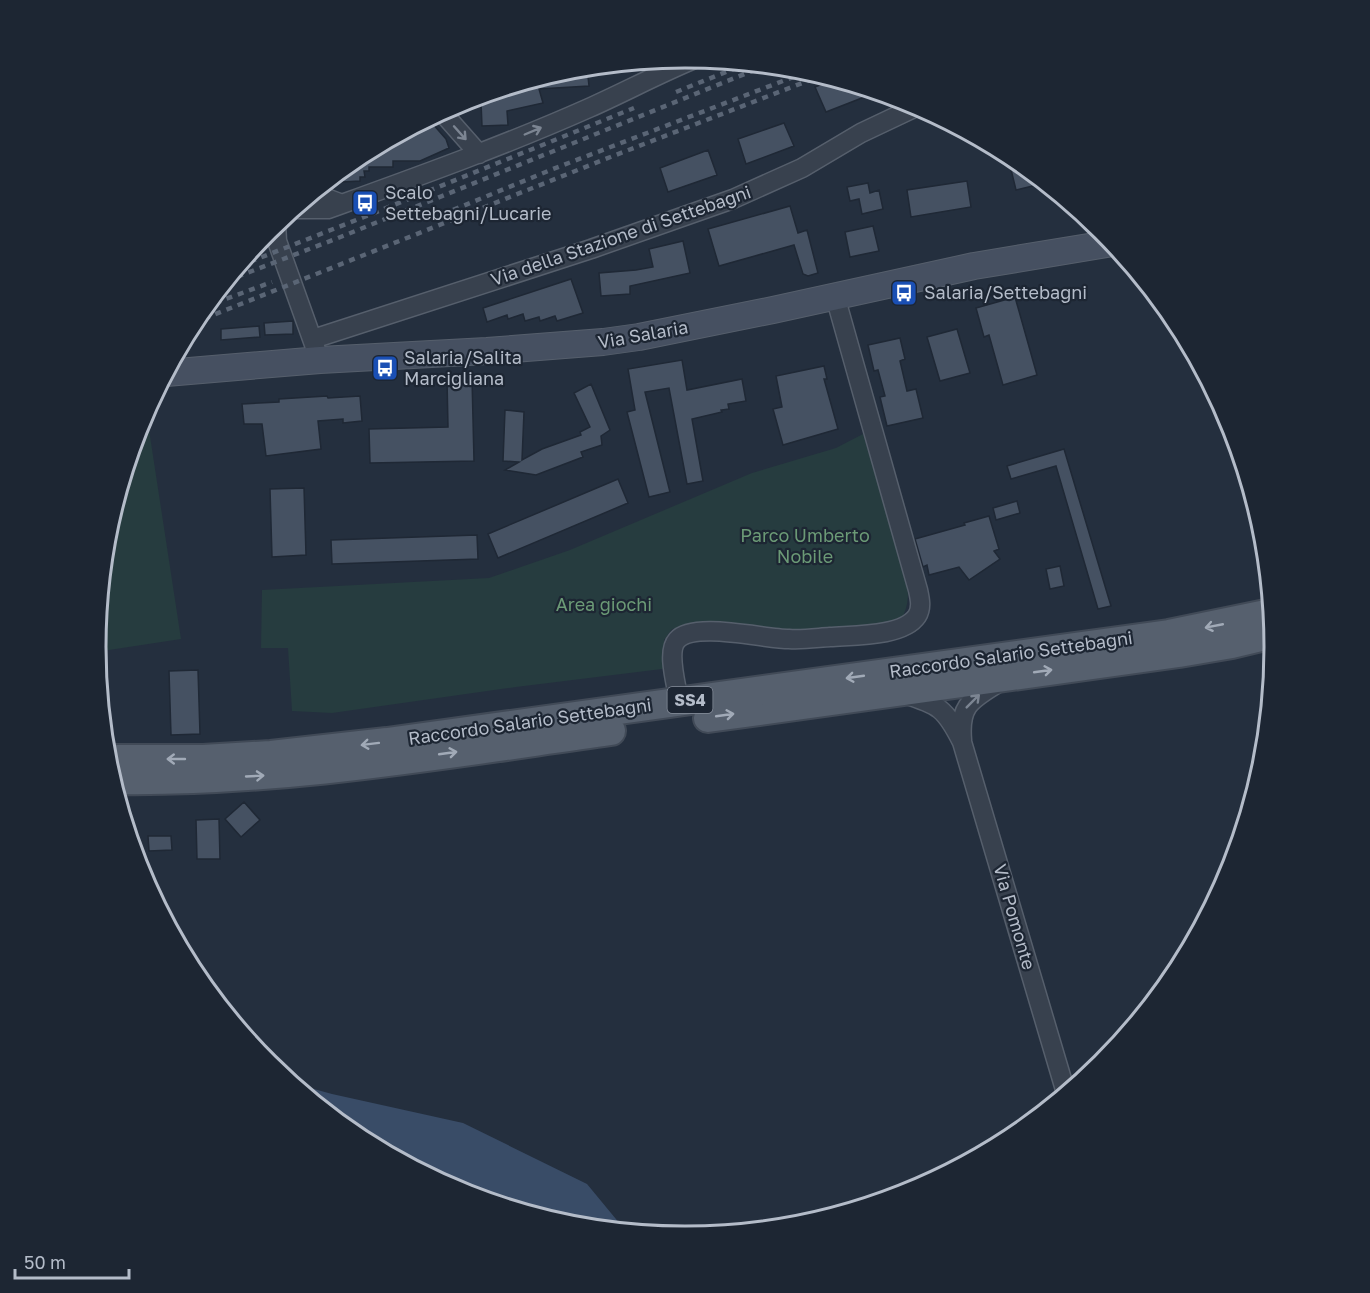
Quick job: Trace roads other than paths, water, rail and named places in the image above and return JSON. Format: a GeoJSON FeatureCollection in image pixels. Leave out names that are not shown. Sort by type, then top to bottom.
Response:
{"type":"FeatureCollection","features":[{"type":"Feature","properties":{"kind":"main road","name":"Raccordo Salario Settebagni"},"geometry":{"type":"LineString","coordinates":[[117,759],[203,759],[281,754],[398,740],[1169,634],[1263,615]]}},
{"type":"Feature","properties":{"kind":"main road","name":"Raccordo Salario Settebagni"},"geometry":{"type":"LineString","coordinates":[[122,780],[204,779],[324,770],[1188,651],[1264,636]]}},
{"type":"Feature","properties":{"kind":"street"},"geometry":{"type":"LineString","coordinates":[[305,210],[328,209],[479,154],[591,107],[672,68]]}},
{"type":"Feature","properties":{"kind":"street","name":"Via della Stazione di Settebagni"},"geometry":{"type":"LineString","coordinates":[[316,350],[733,198],[802,168],[861,133],[906,112]]}},
{"type":"Feature","properties":{"kind":"street"},"geometry":{"type":"LineString","coordinates":[[448,119],[479,154]]}},
{"type":"Feature","properties":{"kind":"street"},"geometry":{"type":"LineString","coordinates":[[321,196],[342,204]]}},
{"type":"Feature","properties":{"kind":"street"},"geometry":{"type":"LineString","coordinates":[[276,237],[316,350]]}},
{"type":"Feature","properties":{"kind":"street","name":"Via Salaria"},"geometry":{"type":"LineString","coordinates":[[176,371],[316,350],[475,352],[603,342],[639,337],[974,266],[1101,245]]}},
{"type":"Feature","properties":{"kind":"street"},"geometry":{"type":"LineString","coordinates":[[680,702],[671,651],[676,640],[685,634],[701,631],[788,639],[868,634],[900,628],[914,620],[919,612],[918,590],[835,296]]}},
{"type":"Feature","properties":{"kind":"street","name":"Via Pomonte"},"geometry":{"type":"LineString","coordinates":[[962,742],[962,721],[966,707],[976,697],[1009,676]]}},
{"type":"Feature","properties":{"kind":"street","name":"Via Pomonte"},"geometry":{"type":"LineString","coordinates":[[897,692],[941,709],[953,723],[962,742],[1064,1085]]}},
{"type":"Feature","properties":{"kind":"water"},"geometry":{"type":"Polygon","coordinates":[[[311,1088],[463,1123],[587,1184],[618,1222],[535,1206],[463,1181],[395,1148],[363,1128],[311,1088]]]}},
{"type":"Feature","properties":{"kind":"railway"},"geometry":{"type":"LineString","coordinates":[[676,92],[731,70]]}},
{"type":"Feature","properties":{"kind":"railway"},"geometry":{"type":"LineString","coordinates":[[242,275],[752,71]]}},
{"type":"Feature","properties":{"kind":"railway"},"geometry":{"type":"LineString","coordinates":[[431,219],[553,169],[791,78]]}},
{"type":"Feature","properties":{"kind":"railway"},"geometry":{"type":"LineString","coordinates":[[210,316],[807,81]]}},
{"type":"Feature","properties":{"kind":"railway"},"geometry":{"type":"LineString","coordinates":[[255,260],[634,108]]}},
{"type":"Feature","properties":{"kind":"railway"},"geometry":{"type":"LineString","coordinates":[[221,301],[272,282]]}},
{"type":"Feature","properties":{"kind":"place","name":"Scalo Settebagni/Lucarie"},"geometry":{"type":"Point","coordinates":[365,203]}},
{"type":"Feature","properties":{"kind":"place","name":"Salaria/Settebagni"},"geometry":{"type":"Point","coordinates":[904,293]}},
{"type":"Feature","properties":{"kind":"place","name":"Salaria/Salita Marcigliana"},"geometry":{"type":"Point","coordinates":[385,368]}},
{"type":"Feature","properties":{"kind":"park label","name":"Parco Umberto Nobile"},"geometry":{"type":"Point","coordinates":[805,546]}},
{"type":"Feature","properties":{"kind":"park label","name":"Area giochi"},"geometry":{"type":"Point","coordinates":[604,605]}}]}
